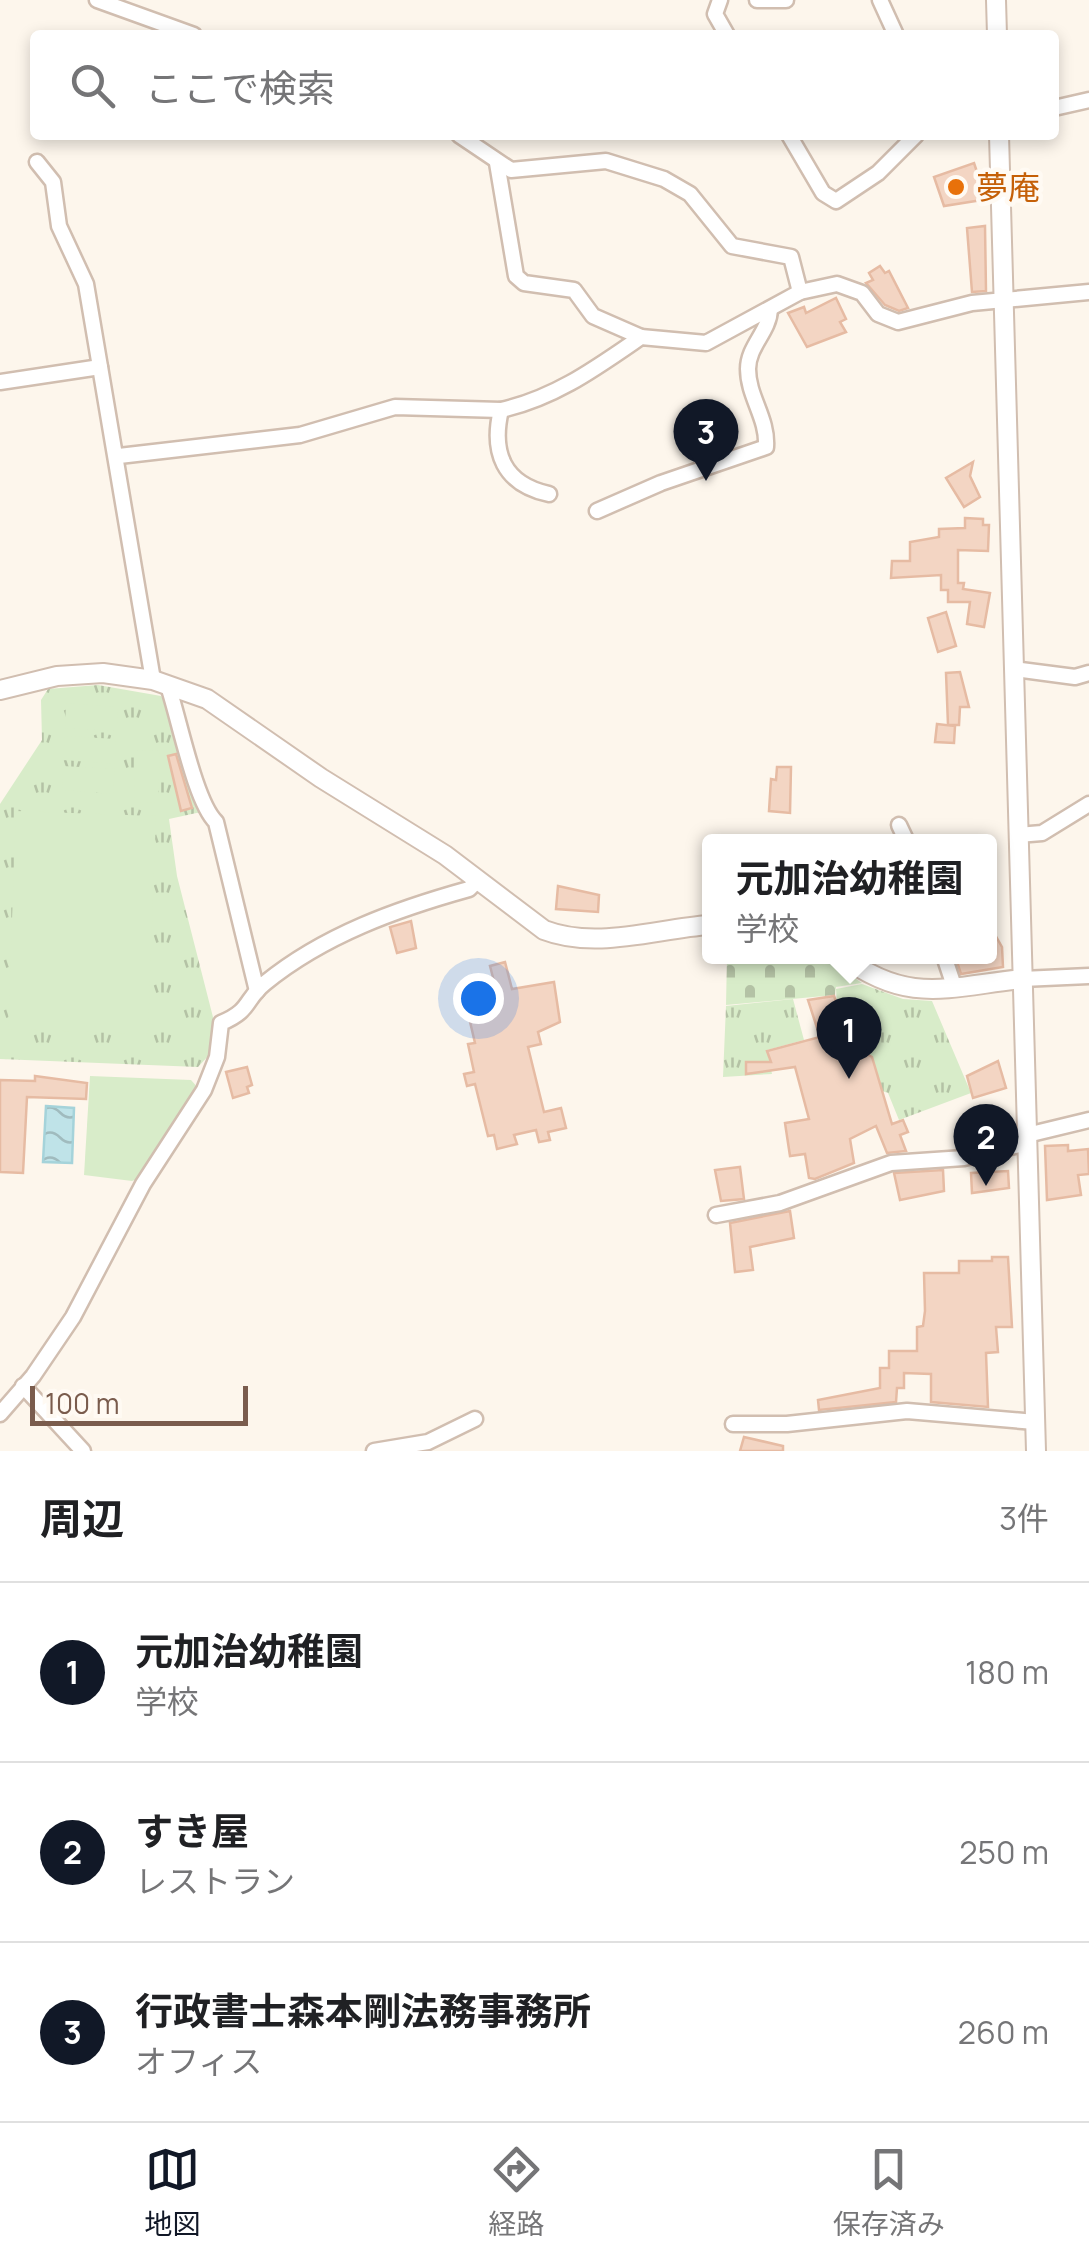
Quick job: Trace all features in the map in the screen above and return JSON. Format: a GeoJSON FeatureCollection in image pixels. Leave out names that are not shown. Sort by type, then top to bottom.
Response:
{"type":"FeatureCollection","features":[{"type":"Feature","properties":{"kind":"street"},"geometry":{"type":"LineString","coordinates":[[97,0],[180,30]]}},
{"type":"Feature","properties":{"kind":"street"},"geometry":{"type":"LineString","coordinates":[[720,0],[715,14],[724,30]]}},
{"type":"Feature","properties":{"kind":"street"},"geometry":{"type":"LineString","coordinates":[[757,0],[786,0]]}},
{"type":"Feature","properties":{"kind":"street"},"geometry":{"type":"LineString","coordinates":[[880,0],[894,30]]}},
{"type":"Feature","properties":{"kind":"street"},"geometry":{"type":"LineString","coordinates":[[996,0],[997,30]]}},
{"type":"Feature","properties":{"kind":"street"},"geometry":{"type":"LineString","coordinates":[[1059,107],[1089,100]]}},
{"type":"Feature","properties":{"kind":"street"},"geometry":{"type":"LineString","coordinates":[[466,140],[497,163],[521,172],[606,161],[664,179],[690,194],[732,246],[790,257],[800,292]]}},
{"type":"Feature","properties":{"kind":"street"},"geometry":{"type":"LineString","coordinates":[[792,140],[823,193],[836,201],[878,173],[911,140]]}},
{"type":"Feature","properties":{"kind":"street"},"geometry":{"type":"LineString","coordinates":[[1000,140],[1036,1451]]}},
{"type":"Feature","properties":{"kind":"street"},"geometry":{"type":"LineString","coordinates":[[37,162],[53,182],[59,226],[86,284],[119,456],[116,464],[160,683],[198,786],[216,822],[257,991]]}},
{"type":"Feature","properties":{"kind":"street"},"geometry":{"type":"LineString","coordinates":[[497,163],[516,276],[524,283],[574,290],[593,316],[641,337],[706,343],[800,292],[845,284],[862,293],[884,319],[898,322],[972,303],[1089,292]]}},
{"type":"Feature","properties":{"kind":"street"},"geometry":{"type":"LineString","coordinates":[[597,511],[661,483],[766,447],[767,431],[748,374],[749,354],[770,319],[770,310]]}},
{"type":"Feature","properties":{"kind":"street"},"geometry":{"type":"LineString","coordinates":[[119,456],[300,435],[395,407],[500,410],[542,399],[641,337]]}},
{"type":"Feature","properties":{"kind":"street"},"geometry":{"type":"LineString","coordinates":[[0,382],[100,368]]}},
{"type":"Feature","properties":{"kind":"street"},"geometry":{"type":"LineString","coordinates":[[500,410],[494,436],[499,460],[517,479],[549,494]]}},
{"type":"Feature","properties":{"kind":"street"},"geometry":{"type":"LineString","coordinates":[[1014,669],[1075,676],[1089,673]]}},
{"type":"Feature","properties":{"kind":"street"},"geometry":{"type":"LineString","coordinates":[[0,690],[76,673],[160,683],[206,699],[240,718],[321,778],[478,880],[532,923],[561,937],[602,939],[702,925]]}},
{"type":"Feature","properties":{"kind":"street"},"geometry":{"type":"LineString","coordinates":[[1018,835],[1042,834],[1089,804]]}},
{"type":"Feature","properties":{"kind":"street"},"geometry":{"type":"LineString","coordinates":[[898,824],[903,834]]}},
{"type":"Feature","properties":{"kind":"street"},"geometry":{"type":"LineString","coordinates":[[0,1414],[72,1317],[118,1240],[143,1184],[204,1090],[218,1056],[221,1023],[244,1013],[257,991],[378,916],[468,889],[478,880]]}},
{"type":"Feature","properties":{"kind":"street"},"geometry":{"type":"LineString","coordinates":[[855,964],[890,985],[924,990],[1022,978],[1089,976]]}},
{"type":"Feature","properties":{"kind":"street"},"geometry":{"type":"LineString","coordinates":[[947,964],[954,986]]}},
{"type":"Feature","properties":{"kind":"street"},"geometry":{"type":"LineString","coordinates":[[716,1214],[780,1202],[891,1163],[964,1158],[1089,1120]]}},
{"type":"Feature","properties":{"kind":"street"},"geometry":{"type":"LineString","coordinates":[[23,1386],[84,1451]]}},
{"type":"Feature","properties":{"kind":"street"},"geometry":{"type":"LineString","coordinates":[[733,1424],[786,1424],[907,1411],[1035,1422]]}},
{"type":"Feature","properties":{"kind":"street"},"geometry":{"type":"LineString","coordinates":[[374,1451],[428,1442],[475,1419]]}},
{"type":"Feature","properties":{"kind":"green space"},"geometry":{"type":"Polygon","coordinates":[[[98,685],[161,696],[170,710],[201,812],[169,819],[177,876],[215,1025],[211,1053],[198,1067],[0,1059],[0,804],[42,740],[41,700],[48,689],[98,685]]]}},
{"type":"Feature","properties":{"kind":"green space"},"geometry":{"type":"Polygon","coordinates":[[[66,703],[118,707],[117,731],[65,728],[66,703]]]}},
{"type":"Feature","properties":{"kind":"green space"},"geometry":{"type":"Polygon","coordinates":[[[65,736],[116,739],[115,764],[63,760],[65,736]]]}},
{"type":"Feature","properties":{"kind":"green space"},"geometry":{"type":"Polygon","coordinates":[[[135,750],[160,751],[158,803],[134,802],[135,750]]]}},
{"type":"Feature","properties":{"kind":"green space"},"geometry":{"type":"Polygon","coordinates":[[[63,766],[115,769],[113,794],[62,790],[63,766]]]}},
{"type":"Feature","properties":{"kind":"green space"},"geometry":{"type":"Polygon","coordinates":[[[16,811],[156,816],[148,1034],[8,1029],[16,811]]]}},
{"type":"Feature","properties":{"kind":"green space"},"geometry":{"type":"Polygon","coordinates":[[[727,964],[834,964],[862,983],[836,987],[835,995],[726,1005],[727,964]]]}},
{"type":"Feature","properties":{"kind":"green space"},"geometry":{"type":"Polygon","coordinates":[[[862,984],[903,999],[932,1001],[971,1093],[899,1120],[888,1093],[882,1091],[872,1057],[857,1047],[844,1005],[837,1004],[836,989],[862,984]]]}},
{"type":"Feature","properties":{"kind":"green space"},"geometry":{"type":"Polygon","coordinates":[[[793,999],[804,1040],[767,1050],[772,1074],[723,1077],[726,1006],[793,999]]]}},
{"type":"Feature","properties":{"kind":"green space"},"geometry":{"type":"Polygon","coordinates":[[[90,1076],[191,1080],[199,1089],[141,1178],[132,1181],[84,1175],[90,1076]]]}},
{"type":"Feature","properties":{"kind":"water"},"geometry":{"type":"Polygon","coordinates":[[[46,1106],[74,1108],[72,1163],[43,1162],[46,1106]]]}},
{"type":"Feature","properties":{"kind":"building"},"geometry":{"type":"Polygon","coordinates":[[[974,163],[984,193],[980,195],[982,200],[944,206],[934,177],[974,163]]]}},
{"type":"Feature","properties":{"kind":"building"},"geometry":{"type":"Polygon","coordinates":[[[985,226],[986,291],[972,292],[967,228],[985,226]]]}},
{"type":"Feature","properties":{"kind":"building"},"geometry":{"type":"Polygon","coordinates":[[[880,266],[885,273],[889,271],[908,308],[899,311],[885,305],[866,283],[873,280],[869,273],[880,266]]]}},
{"type":"Feature","properties":{"kind":"building"},"geometry":{"type":"Polygon","coordinates":[[[836,298],[846,319],[840,322],[846,332],[807,347],[788,313],[804,307],[806,313],[836,298]]]}},
{"type":"Feature","properties":{"kind":"building"},"geometry":{"type":"Polygon","coordinates":[[[973,462],[970,476],[980,497],[964,507],[946,478],[973,462]]]}},
{"type":"Feature","properties":{"kind":"building"},"geometry":{"type":"Polygon","coordinates":[[[965,518],[983,519],[983,525],[989,525],[988,551],[958,550],[958,583],[964,583],[963,589],[990,593],[984,627],[967,624],[970,602],[948,602],[948,590],[941,590],[941,575],[891,578],[892,561],[910,561],[910,542],[939,537],[939,529],[965,528],[965,518]]]}},
{"type":"Feature","properties":{"kind":"building"},"geometry":{"type":"Polygon","coordinates":[[[946,612],[956,646],[938,652],[928,618],[946,612]]]}},
{"type":"Feature","properties":{"kind":"building"},"geometry":{"type":"Polygon","coordinates":[[[960,672],[969,707],[960,707],[959,725],[948,725],[946,673],[960,672]]]}},
{"type":"Feature","properties":{"kind":"building"},"geometry":{"type":"Polygon","coordinates":[[[937,724],[955,726],[954,743],[935,742],[937,724]]]}},
{"type":"Feature","properties":{"kind":"building"},"geometry":{"type":"Polygon","coordinates":[[[176,754],[192,808],[181,811],[168,756],[176,754]]]}},
{"type":"Feature","properties":{"kind":"building"},"geometry":{"type":"Polygon","coordinates":[[[777,767],[791,767],[790,813],[769,811],[771,779],[776,780],[777,767]]]}},
{"type":"Feature","properties":{"kind":"building"},"geometry":{"type":"Polygon","coordinates":[[[558,886],[599,895],[598,912],[556,909],[558,886]]]}},
{"type":"Feature","properties":{"kind":"building"},"geometry":{"type":"Polygon","coordinates":[[[411,921],[416,948],[397,953],[390,927],[411,921]]]}},
{"type":"Feature","properties":{"kind":"building"},"geometry":{"type":"Polygon","coordinates":[[[997,938],[1002,947],[1003,967],[961,974],[958,964],[997,964],[997,938]]]}},
{"type":"Feature","properties":{"kind":"building"},"geometry":{"type":"Polygon","coordinates":[[[505,962],[512,989],[554,982],[560,1022],[538,1032],[541,1044],[528,1047],[544,1112],[561,1108],[566,1128],[548,1132],[550,1140],[539,1142],[536,1130],[514,1135],[517,1144],[497,1149],[494,1135],[488,1136],[475,1084],[467,1086],[464,1074],[474,1072],[468,1044],[475,1043],[468,1000],[497,993],[490,966],[505,962]]]}},
{"type":"Feature","properties":{"kind":"building"},"geometry":{"type":"Polygon","coordinates":[[[834,996],[852,1045],[872,1057],[892,1124],[903,1120],[908,1132],[900,1135],[906,1151],[887,1153],[876,1126],[850,1139],[854,1163],[815,1179],[809,1178],[805,1154],[790,1156],[785,1123],[809,1119],[795,1067],[746,1074],[746,1062],[771,1062],[767,1051],[820,1037],[808,1000],[834,996]]]}},
{"type":"Feature","properties":{"kind":"building"},"geometry":{"type":"Polygon","coordinates":[[[998,1061],[1006,1088],[973,1098],[967,1076],[998,1061]]]}},
{"type":"Feature","properties":{"kind":"building"},"geometry":{"type":"Polygon","coordinates":[[[247,1067],[252,1085],[247,1087],[249,1093],[233,1098],[226,1072],[247,1067]]]}},
{"type":"Feature","properties":{"kind":"building"},"geometry":{"type":"Polygon","coordinates":[[[35,1076],[87,1083],[86,1099],[27,1097],[23,1173],[0,1172],[0,1080],[35,1081],[35,1076]]]}},
{"type":"Feature","properties":{"kind":"building"},"geometry":{"type":"Polygon","coordinates":[[[1068,1145],[1068,1151],[1088,1149],[1089,1174],[1078,1175],[1081,1195],[1047,1200],[1045,1146],[1068,1145]]]}},
{"type":"Feature","properties":{"kind":"building"},"geometry":{"type":"Polygon","coordinates":[[[740,1167],[744,1199],[721,1201],[715,1170],[740,1167]]]}},
{"type":"Feature","properties":{"kind":"building"},"geometry":{"type":"Polygon","coordinates":[[[943,1170],[944,1191],[900,1200],[894,1173],[943,1170]]]}},
{"type":"Feature","properties":{"kind":"building"},"geometry":{"type":"Polygon","coordinates":[[[1008,1171],[1009,1188],[972,1193],[971,1173],[1008,1171]]]}},
{"type":"Feature","properties":{"kind":"building"},"geometry":{"type":"Polygon","coordinates":[[[790,1211],[794,1238],[750,1247],[753,1270],[735,1272],[730,1223],[790,1211]]]}},
{"type":"Feature","properties":{"kind":"building"},"geometry":{"type":"Polygon","coordinates":[[[992,1257],[1008,1257],[1012,1327],[996,1327],[998,1352],[986,1353],[988,1407],[931,1402],[931,1374],[904,1373],[904,1388],[897,1388],[896,1402],[819,1410],[818,1400],[880,1388],[880,1368],[889,1368],[889,1351],[917,1351],[917,1327],[923,1326],[925,1311],[924,1273],[959,1273],[959,1261],[992,1261],[992,1257]]]}},
{"type":"Feature","properties":{"kind":"building"},"geometry":{"type":"Polygon","coordinates":[[[744,1437],[783,1446],[783,1451],[740,1451],[744,1437]]]}},
{"type":"Feature","properties":{"kind":"place","name":"夢庵"},"geometry":{"type":"Point","coordinates":[956,187]}},
{"type":"Feature","properties":{"kind":"place","name":"行政書士森本剛法務事務所"},"geometry":{"type":"Point","coordinates":[706,481]}},
{"type":"Feature","properties":{"kind":"place","name":"元加治幼稚園"},"geometry":{"type":"Point","coordinates":[849,1079]}},
{"type":"Feature","properties":{"kind":"place","name":"すき屋"},"geometry":{"type":"Point","coordinates":[986,1186]}}]}
